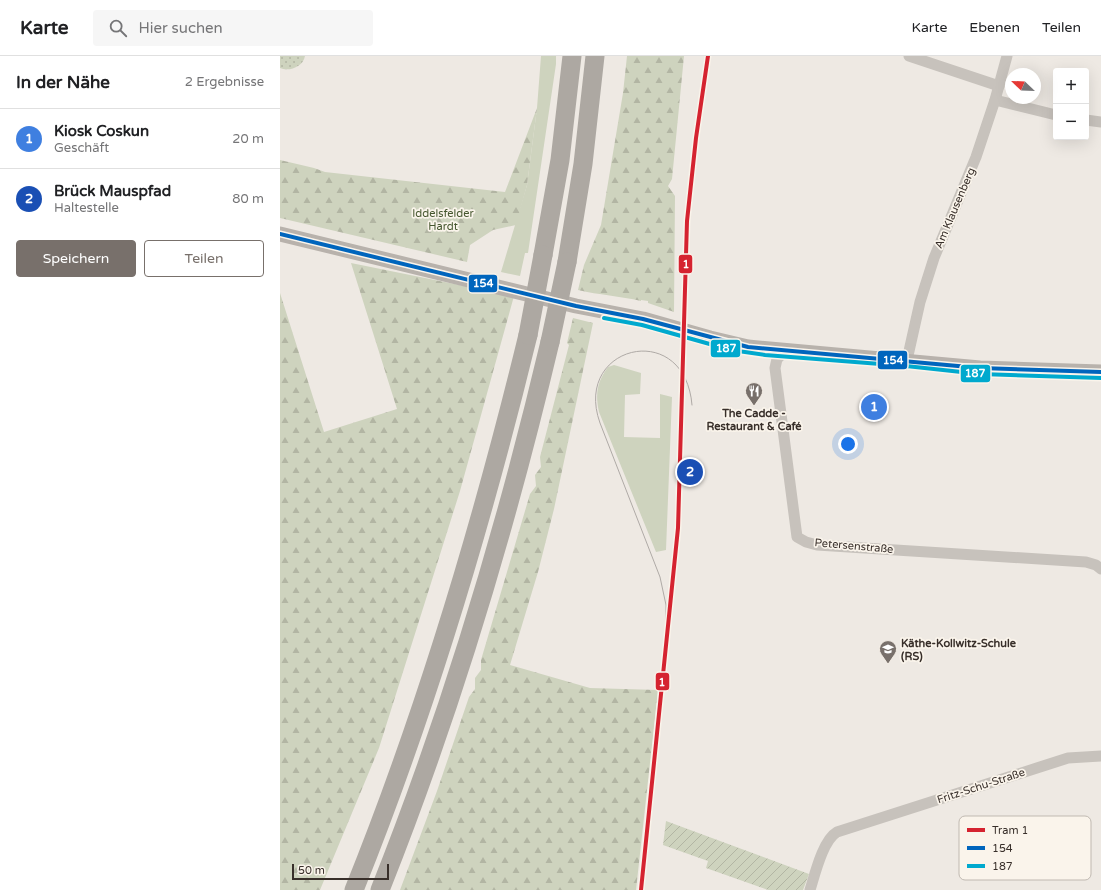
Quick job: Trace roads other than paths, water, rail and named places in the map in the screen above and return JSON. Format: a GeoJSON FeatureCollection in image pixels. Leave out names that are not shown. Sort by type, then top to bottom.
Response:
{"type":"FeatureCollection","features":[{"type":"Feature","properties":{"kind":"highway"},"geometry":{"type":"LineString","coordinates":[[354,890],[416,726],[455,607],[490,485],[528,334],[543,256],[560,160],[572,56]]}},
{"type":"Feature","properties":{"kind":"highway"},"geometry":{"type":"LineString","coordinates":[[380,890],[438,733],[477,614],[508,507],[550,342],[567,262],[583,164],[595,56]]}},
{"type":"Feature","properties":{"kind":"main road"},"geometry":{"type":"LineString","coordinates":[[280,234],[576,306],[643,319],[733,344],[785,351],[907,360],[980,368],[1101,372]]}},
{"type":"Feature","properties":{"kind":"street"},"geometry":{"type":"LineString","coordinates":[[909,56],[999,86]]}},
{"type":"Feature","properties":{"kind":"street","name":"Am Klausenberg"},"geometry":{"type":"LineString","coordinates":[[907,360],[920,302],[934,258],[976,157],[995,100],[1007,56]]}},
{"type":"Feature","properties":{"kind":"street"},"geometry":{"type":"LineString","coordinates":[[995,100],[1053,114]]}},
{"type":"Feature","properties":{"kind":"street"},"geometry":{"type":"LineString","coordinates":[[1089,120],[1101,122]]}},
{"type":"Feature","properties":{"kind":"street","name":"Petersenstraße"},"geometry":{"type":"LineString","coordinates":[[785,351],[777,359],[775,368],[797,536],[806,542],[817,545],[1086,562],[1096,565],[1101,569]]}},
{"type":"Feature","properties":{"kind":"street","name":"Fritz-Schu-Straße"},"geometry":{"type":"LineString","coordinates":[[810,890],[829,839],[837,832],[1068,758],[1101,756]]}},
{"type":"Feature","properties":{"kind":"tram line","name":"1"},"geometry":{"type":"LineString","coordinates":[[641,890],[678,528],[687,221],[696,138],[708,56]]}},
{"type":"Feature","properties":{"kind":"tram line"},"geometry":{"type":"LineString","coordinates":[[666,645],[666,605],[660,577],[600,423],[596,396],[602,375],[615,360],[633,352],[652,352],[671,360],[685,378],[692,405]]}},
{"type":"Feature","properties":{"kind":"place","name":"The Cadde - Restaurant & Café"},"geometry":{"type":"Point","coordinates":[754,406]}},
{"type":"Feature","properties":{"kind":"place","name":"Kiosk Coskun"},"geometry":{"type":"Point","coordinates":[874,407]}},
{"type":"Feature","properties":{"kind":"place","name":"Brück Mauspfad"},"geometry":{"type":"Point","coordinates":[690,472]}},
{"type":"Feature","properties":{"kind":"place","name":"Käthe-Kollwitz-Schule (RS)"},"geometry":{"type":"Point","coordinates":[888,664]}},
{"type":"Feature","properties":{"kind":"park label","name":"Iddelsfelder Hardt"},"geometry":{"type":"Point","coordinates":[443,219]}}]}
